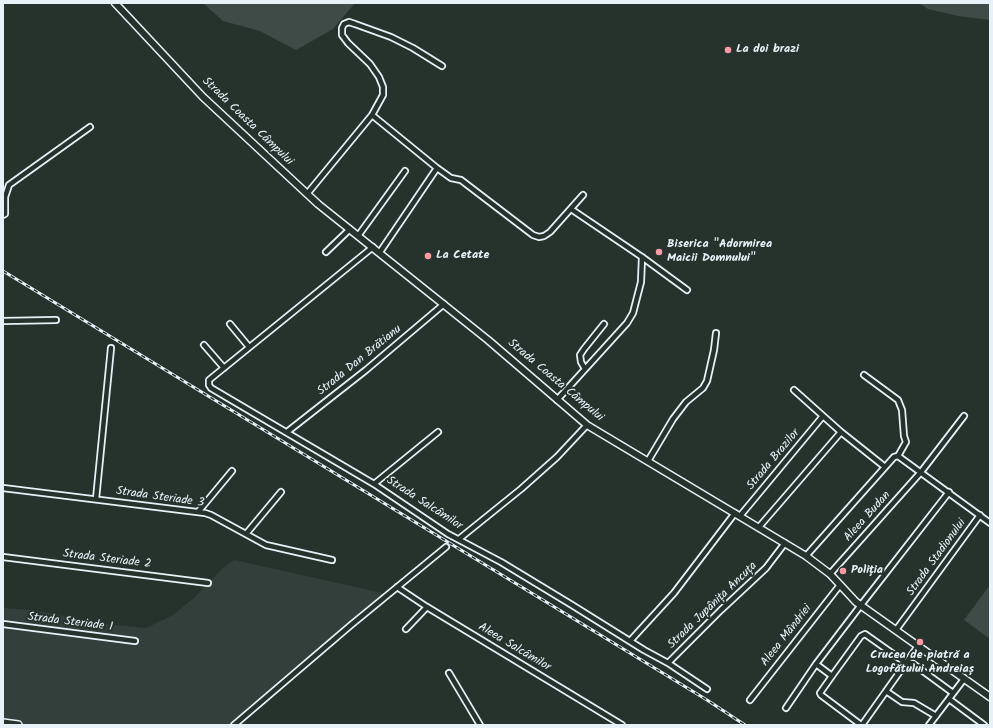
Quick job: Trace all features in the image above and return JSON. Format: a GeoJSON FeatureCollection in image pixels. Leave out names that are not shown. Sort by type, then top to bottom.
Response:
{"type":"FeatureCollection","features":[{"type":"Feature","properties":{"kind":"main road"},"geometry":{"type":"LineString","coordinates":[[3,723],[18,725]]}},
{"type":"Feature","properties":{"kind":"street","name":"Strada Coasta Câmpului"},"geometry":{"type":"LineString","coordinates":[[115,3],[203,97],[307,194],[497,347],[587,425],[806,556],[830,574],[861,605],[990,697]]}},
{"type":"Feature","properties":{"kind":"street"},"geometry":{"type":"LineString","coordinates":[[307,194],[372,115],[384,95],[384,87],[370,64],[348,44],[342,35],[342,28],[344,24],[349,22],[391,37],[413,48],[442,66]]}},
{"type":"Feature","properties":{"kind":"street"},"geometry":{"type":"LineString","coordinates":[[372,115],[437,168],[452,178],[461,180],[532,235],[539,237],[550,232],[584,194]]}},
{"type":"Feature","properties":{"kind":"street"},"geometry":{"type":"LineString","coordinates":[[3,215],[5,214],[5,197],[9,185],[90,127]]}},
{"type":"Feature","properties":{"kind":"street"},"geometry":{"type":"LineString","coordinates":[[380,252],[437,168]]}},
{"type":"Feature","properties":{"kind":"street"},"geometry":{"type":"LineString","coordinates":[[358,236],[405,171]]}},
{"type":"Feature","properties":{"kind":"street"},"geometry":{"type":"LineString","coordinates":[[571,209],[642,257],[687,290]]}},
{"type":"Feature","properties":{"kind":"street"},"geometry":{"type":"LineString","coordinates":[[326,252],[350,229]]}},
{"type":"Feature","properties":{"kind":"street"},"geometry":{"type":"LineString","coordinates":[[204,345],[224,368],[373,247]]}},
{"type":"Feature","properties":{"kind":"street"},"geometry":{"type":"LineString","coordinates":[[557,400],[627,323],[632,313],[641,282],[642,257]]}},
{"type":"Feature","properties":{"kind":"street","name":"Strada Dan Brătianu"},"geometry":{"type":"LineString","coordinates":[[287,432],[366,370],[444,304]]}},
{"type":"Feature","properties":{"kind":"street"},"geometry":{"type":"LineString","coordinates":[[3,321],[56,320]]}},
{"type":"Feature","properties":{"kind":"street"},"geometry":{"type":"LineString","coordinates":[[230,324],[249,347]]}},
{"type":"Feature","properties":{"kind":"street"},"geometry":{"type":"LineString","coordinates":[[585,369],[581,362],[580,355],[604,324]]}},
{"type":"Feature","properties":{"kind":"street"},"geometry":{"type":"LineString","coordinates":[[648,461],[673,419],[686,402],[703,388],[714,350],[716,333]]}},
{"type":"Feature","properties":{"kind":"street"},"geometry":{"type":"LineString","coordinates":[[96,499],[111,348]]}},
{"type":"Feature","properties":{"kind":"street","name":"Strada Salcâmilor"},"geometry":{"type":"LineString","coordinates":[[224,368],[209,380],[209,385],[218,394],[287,432],[374,484],[448,534],[501,562],[644,650],[668,663]]}},
{"type":"Feature","properties":{"kind":"street"},"geometry":{"type":"LineString","coordinates":[[806,556],[894,457],[898,456],[906,442],[904,436],[902,410],[898,400],[864,375]]}},
{"type":"Feature","properties":{"kind":"street"},"geometry":{"type":"LineString","coordinates":[[794,390],[841,432],[885,467]]}},
{"type":"Feature","properties":{"kind":"street","name":"Strada Brazilor"},"geometry":{"type":"LineString","coordinates":[[737,515],[823,416]]}},
{"type":"Feature","properties":{"kind":"street","name":"Aleea Budan"},"geometry":{"type":"LineString","coordinates":[[830,574],[921,472],[964,416]]}},
{"type":"Feature","properties":{"kind":"street"},"geometry":{"type":"LineString","coordinates":[[459,539],[521,489],[587,425]]}},
{"type":"Feature","properties":{"kind":"street"},"geometry":{"type":"LineString","coordinates":[[374,484],[438,432]]}},
{"type":"Feature","properties":{"kind":"street"},"geometry":{"type":"LineString","coordinates":[[759,528],[841,432]]}},
{"type":"Feature","properties":{"kind":"street","name":"Strada Stadionului"},"geometry":{"type":"LineString","coordinates":[[896,630],[980,515],[898,456]]}},
{"type":"Feature","properties":{"kind":"street"},"geometry":{"type":"LineString","coordinates":[[198,512],[232,471]]}},
{"type":"Feature","properties":{"kind":"street","name":"Strada Steriade 3"},"geometry":{"type":"LineString","coordinates":[[3,488],[198,512],[211,515],[266,545],[332,560]]}},
{"type":"Feature","properties":{"kind":"street"},"geometry":{"type":"LineString","coordinates":[[246,534],[281,492]]}},
{"type":"Feature","properties":{"kind":"street"},"geometry":{"type":"LineString","coordinates":[[786,708],[816,664],[949,492]]}},
{"type":"Feature","properties":{"kind":"street"},"geometry":{"type":"LineString","coordinates":[[630,640],[674,593],[737,515]]}},
{"type":"Feature","properties":{"kind":"street"},"geometry":{"type":"LineString","coordinates":[[980,515],[990,523]]}},
{"type":"Feature","properties":{"kind":"street","name":"Strada Jupânița Ancuța"},"geometry":{"type":"LineString","coordinates":[[707,689],[668,663],[766,568],[785,543]]}},
{"type":"Feature","properties":{"kind":"street"},"geometry":{"type":"LineString","coordinates":[[234,725],[446,547]]}},
{"type":"Feature","properties":{"kind":"street","name":"Strada Steriade 2"},"geometry":{"type":"LineString","coordinates":[[3,557],[208,583]]}},
{"type":"Feature","properties":{"kind":"street","name":"Aleea Mândriei"},"geometry":{"type":"LineString","coordinates":[[750,700],[840,585]]}},
{"type":"Feature","properties":{"kind":"street","name":"Aleea Salcâmilor"},"geometry":{"type":"LineString","coordinates":[[397,587],[427,607],[622,725]]}},
{"type":"Feature","properties":{"kind":"street"},"geometry":{"type":"LineString","coordinates":[[406,629],[427,607]]}},
{"type":"Feature","properties":{"kind":"street","name":"Strada Steriade 1"},"geometry":{"type":"LineString","coordinates":[[3,624],[135,641]]}},
{"type":"Feature","properties":{"kind":"street"},"geometry":{"type":"LineString","coordinates":[[918,646],[906,663],[886,691],[861,725],[820,693],[863,634],[865,634],[906,663],[912,663],[953,694]]}},
{"type":"Feature","properties":{"kind":"street"},"geometry":{"type":"LineString","coordinates":[[816,664],[832,676]]}},
{"type":"Feature","properties":{"kind":"street"},"geometry":{"type":"LineString","coordinates":[[449,673],[480,725]]}},
{"type":"Feature","properties":{"kind":"street"},"geometry":{"type":"LineString","coordinates":[[929,725],[964,679]]}},
{"type":"Feature","properties":{"kind":"street"},"geometry":{"type":"LineString","coordinates":[[886,691],[902,702],[914,703],[936,716]]}},
{"type":"Feature","properties":{"kind":"street"},"geometry":{"type":"LineString","coordinates":[[949,699],[984,725]]}},
{"type":"Feature","properties":{"kind":"shaded area"},"geometry":{"type":"Polygon","coordinates":[[[203,3],[355,3],[333,29],[296,50],[260,31],[223,21],[203,3]]]}},
{"type":"Feature","properties":{"kind":"shaded area"},"geometry":{"type":"Polygon","coordinates":[[[919,3],[990,3],[990,20],[958,16],[928,9],[919,3]]]}},
{"type":"Feature","properties":{"kind":"shaded area"},"geometry":{"type":"Polygon","coordinates":[[[234,560],[391,595],[238,725],[3,725],[3,608],[33,610],[104,624],[146,628],[173,615],[194,598],[223,568],[234,560]]]}},
{"type":"Feature","properties":{"kind":"shaded area"},"geometry":{"type":"Polygon","coordinates":[[[990,585],[990,639],[964,620],[990,585]]]}},
{"type":"Feature","properties":{"kind":"railway"},"geometry":{"type":"LineString","coordinates":[[3,271],[707,700],[745,725]]}},
{"type":"Feature","properties":{"kind":"place","name":"La doi brazi"},"geometry":{"type":"Point","coordinates":[728,50]}},
{"type":"Feature","properties":{"kind":"place","name":"Biserica \"Adormirea Maicii Domnului\""},"geometry":{"type":"Point","coordinates":[659,252]}},
{"type":"Feature","properties":{"kind":"place","name":"La Cetate"},"geometry":{"type":"Point","coordinates":[428,256]}},
{"type":"Feature","properties":{"kind":"place","name":"Poliția"},"geometry":{"type":"Point","coordinates":[843,571]}},
{"type":"Feature","properties":{"kind":"place","name":"Crucea de piatră a Logofătului Andreiaș"},"geometry":{"type":"Point","coordinates":[920,642]}}]}
